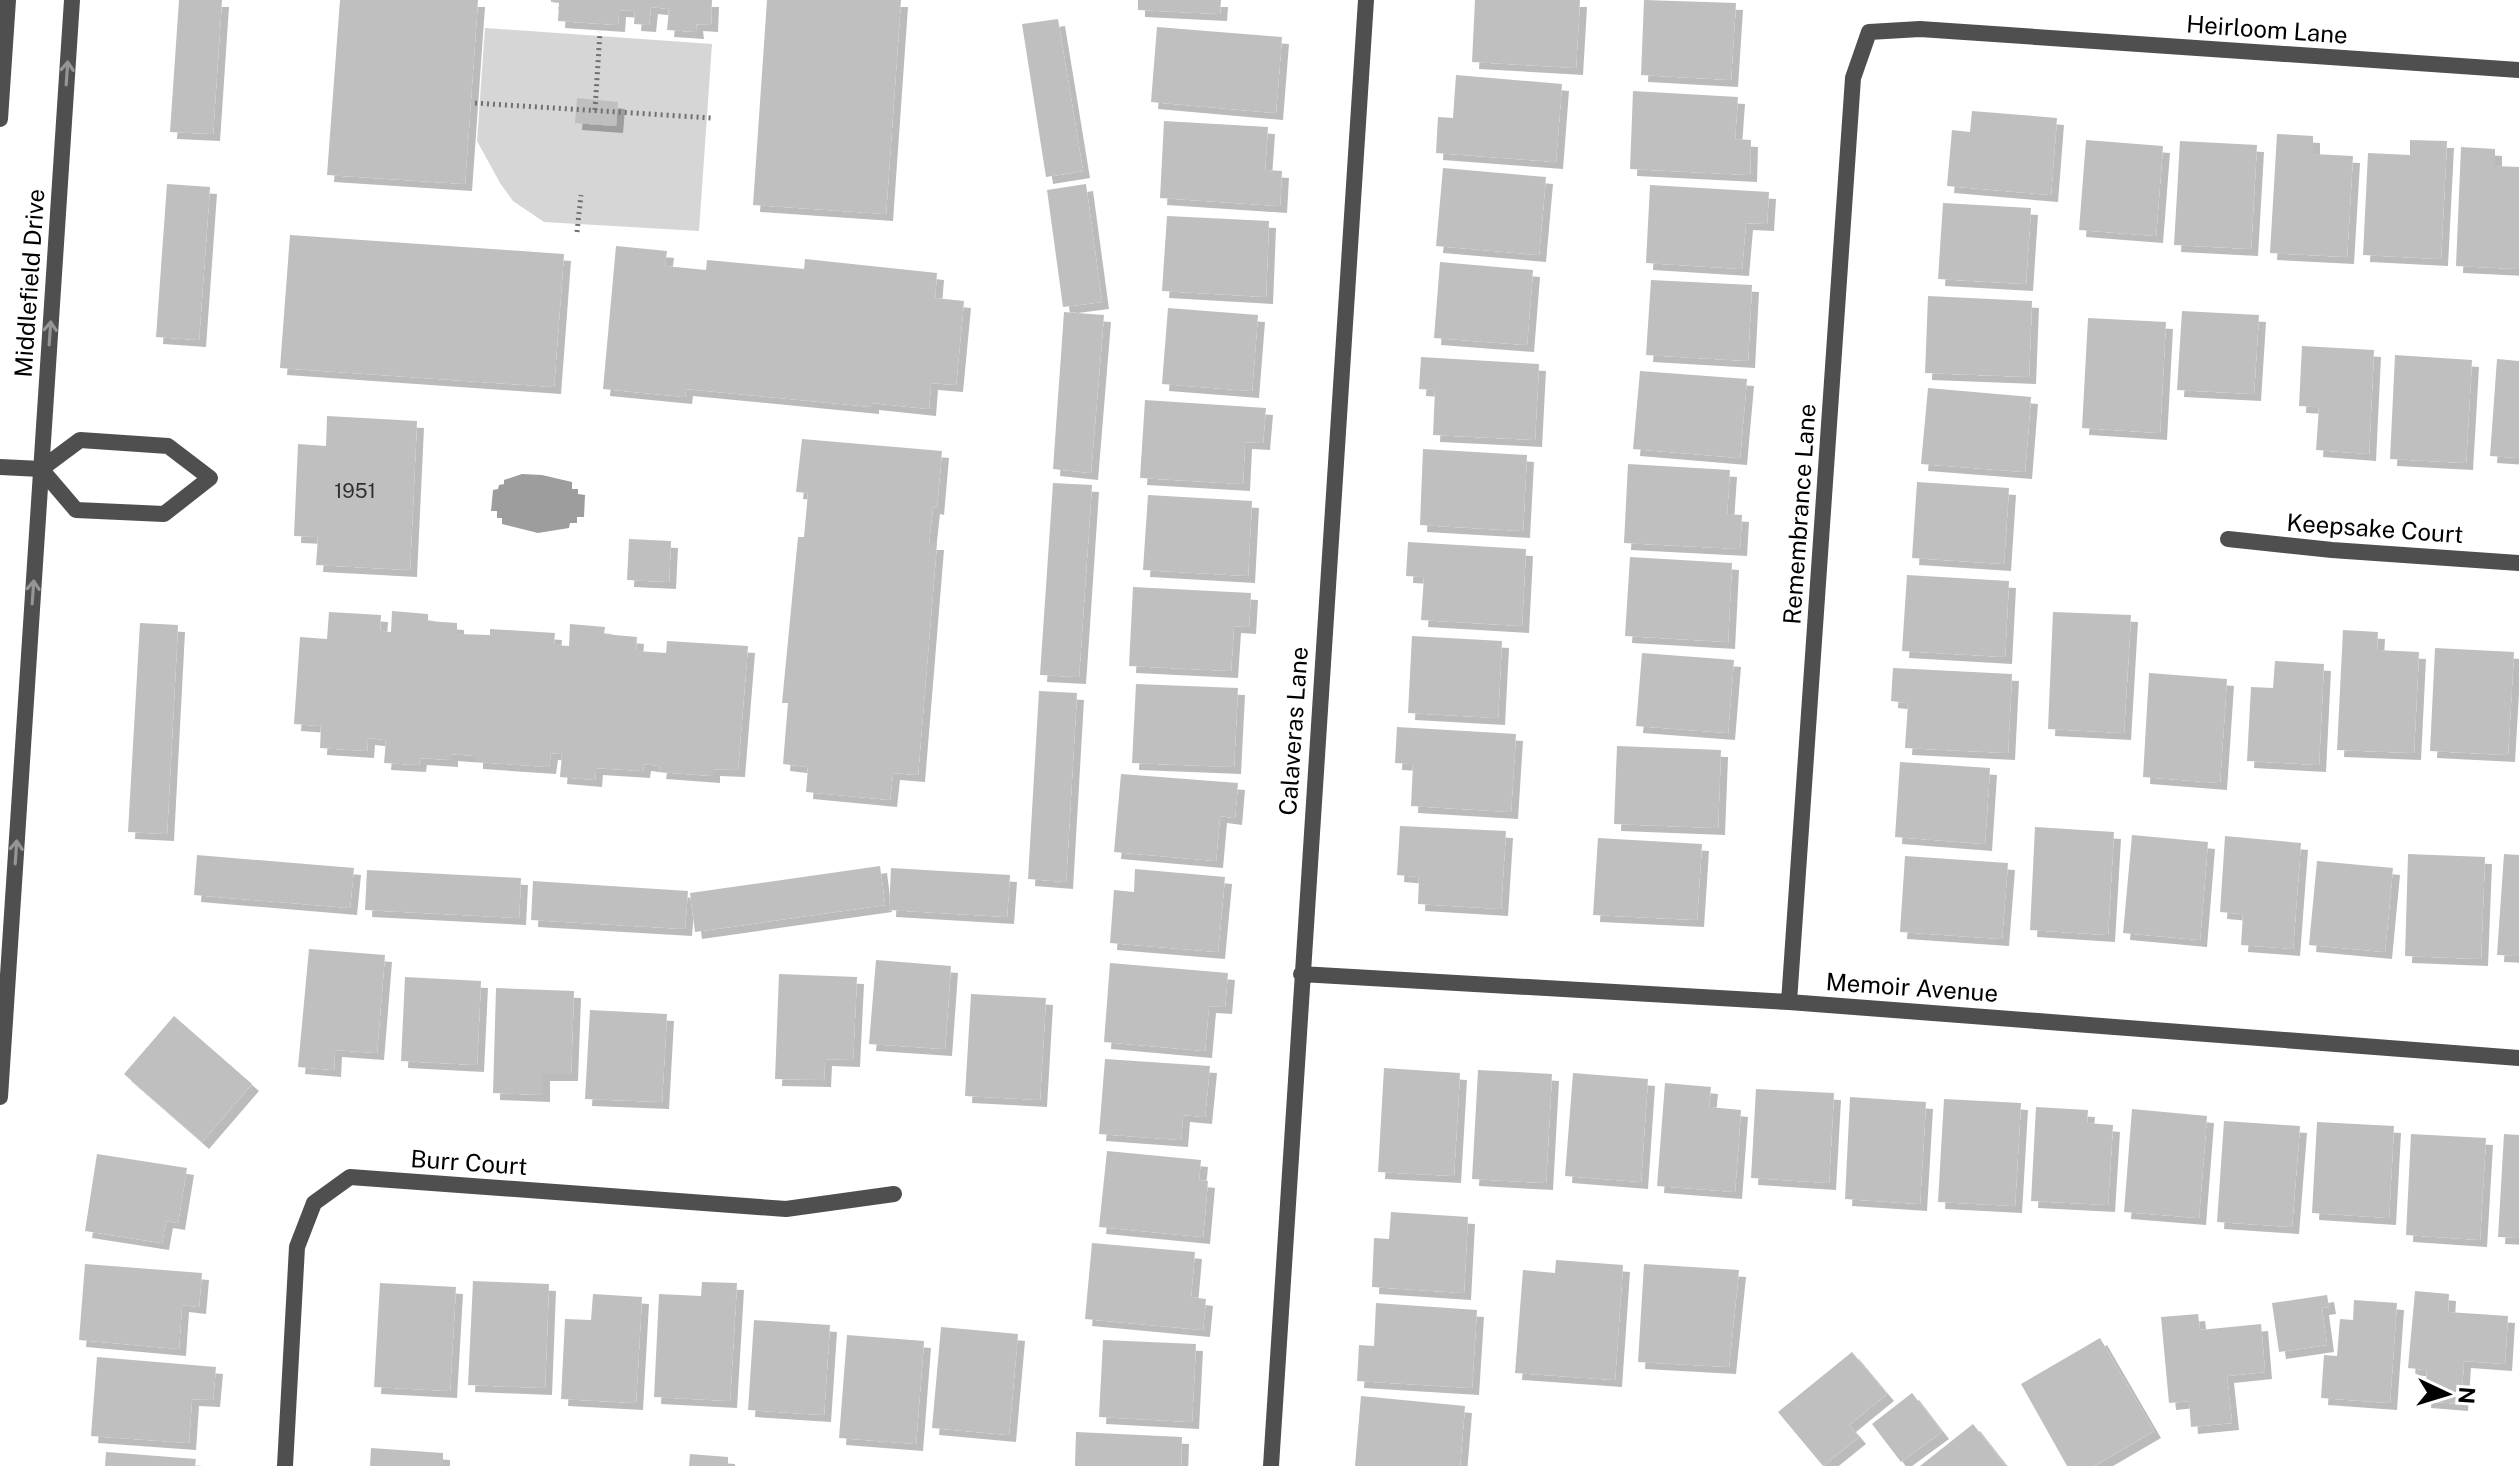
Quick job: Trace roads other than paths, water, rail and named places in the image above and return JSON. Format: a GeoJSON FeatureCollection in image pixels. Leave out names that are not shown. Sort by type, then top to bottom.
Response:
{"type":"FeatureCollection","features":[{"type":"Feature","properties":{"kind":"street"},"geometry":{"type":"LineString","coordinates":[[0,119],[8,0]]}},
{"type":"Feature","properties":{"kind":"street","name":"Middlefield Drive"},"geometry":{"type":"LineString","coordinates":[[0,1097],[72,0]]}},
{"type":"Feature","properties":{"kind":"street","name":"Calaveras Lane"},"geometry":{"type":"LineString","coordinates":[[1271,1466],[1366,0]]}},
{"type":"Feature","properties":{"kind":"street","name":"Heirloom Lane"},"geometry":{"type":"LineString","coordinates":[[1869,32],[1920,29],[2519,70]]}},
{"type":"Feature","properties":{"kind":"street","name":"Remembrance Lane"},"geometry":{"type":"LineString","coordinates":[[1789,1002],[1853,78],[1869,32]]}},
{"type":"Feature","properties":{"kind":"street"},"geometry":{"type":"LineString","coordinates":[[0,467],[41,469],[80,440],[168,446],[210,478],[164,514],[105,512],[76,510],[41,469]]}},
{"type":"Feature","properties":{"kind":"street","name":"Keepsake Court"},"geometry":{"type":"LineString","coordinates":[[2228,539],[2332,550],[2519,563]]}},
{"type":"Feature","properties":{"kind":"street","name":"Memoir Avenue"},"geometry":{"type":"LineString","coordinates":[[1301,974],[1789,1002],[2519,1058]]}},
{"type":"Feature","properties":{"kind":"street","name":"Burr Court"},"geometry":{"type":"LineString","coordinates":[[285,1466],[297,1247],[314,1203],[350,1177],[786,1209],[894,1194]]}}]}
